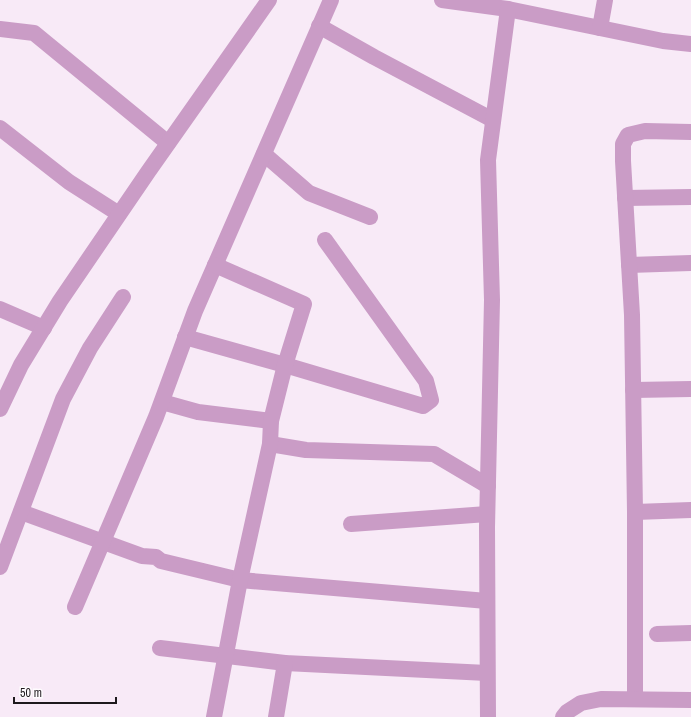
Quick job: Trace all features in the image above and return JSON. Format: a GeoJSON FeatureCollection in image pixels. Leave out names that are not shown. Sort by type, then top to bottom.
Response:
{"type":"FeatureCollection","features":[{"type":"Feature","properties":{"kind":"street"},"geometry":{"type":"LineString","coordinates":[[0,409],[21,365],[60,302],[168,143],[270,0]]}},
{"type":"Feature","properties":{"kind":"street"},"geometry":{"type":"LineString","coordinates":[[75,607],[156,417],[195,311],[331,0]]}},
{"type":"Feature","properties":{"kind":"street"},"geometry":{"type":"LineString","coordinates":[[442,0],[508,9],[663,41],[691,44]]}},
{"type":"Feature","properties":{"kind":"street"},"geometry":{"type":"LineString","coordinates":[[600,28],[605,0]]}},
{"type":"Feature","properties":{"kind":"street"},"geometry":{"type":"LineString","coordinates":[[488,717],[487,514],[492,300],[488,160],[508,9]]}},
{"type":"Feature","properties":{"kind":"street"},"geometry":{"type":"LineString","coordinates":[[319,26],[493,120]]}},
{"type":"Feature","properties":{"kind":"street"},"geometry":{"type":"LineString","coordinates":[[0,29],[34,33],[168,143]]}},
{"type":"Feature","properties":{"kind":"street"},"geometry":{"type":"LineString","coordinates":[[0,128],[69,182],[119,214]]}},
{"type":"Feature","properties":{"kind":"street"},"geometry":{"type":"LineString","coordinates":[[635,699],[635,512],[632,315],[623,161],[624,144],[628,135],[645,131],[691,132]]}},
{"type":"Feature","properties":{"kind":"street"},"geometry":{"type":"LineString","coordinates":[[264,154],[309,193],[370,217]]}},
{"type":"Feature","properties":{"kind":"street"},"geometry":{"type":"LineString","coordinates":[[625,198],[691,197]]}},
{"type":"Feature","properties":{"kind":"street"},"geometry":{"type":"LineString","coordinates":[[185,337],[423,406],[431,400],[426,381],[325,240]]}},
{"type":"Feature","properties":{"kind":"street"},"geometry":{"type":"LineString","coordinates":[[629,265],[691,263]]}},
{"type":"Feature","properties":{"kind":"street"},"geometry":{"type":"LineString","coordinates":[[214,717],[240,580],[270,444],[271,421],[285,365],[304,304],[215,264]]}},
{"type":"Feature","properties":{"kind":"street"},"geometry":{"type":"LineString","coordinates":[[0,567],[63,399],[90,348],[123,296]]}},
{"type":"Feature","properties":{"kind":"street"},"geometry":{"type":"LineString","coordinates":[[0,309],[44,328]]}},
{"type":"Feature","properties":{"kind":"street"},"geometry":{"type":"LineString","coordinates":[[633,390],[691,389]]}},
{"type":"Feature","properties":{"kind":"street"},"geometry":{"type":"LineString","coordinates":[[162,402],[198,412],[271,421]]}},
{"type":"Feature","properties":{"kind":"street"},"geometry":{"type":"LineString","coordinates":[[270,444],[306,450],[434,454],[488,486]]}},
{"type":"Feature","properties":{"kind":"street"},"geometry":{"type":"LineString","coordinates":[[635,512],[691,510]]}},
{"type":"Feature","properties":{"kind":"street"},"geometry":{"type":"LineString","coordinates":[[21,512],[142,556],[156,557],[161,561],[240,580],[487,601]]}},
{"type":"Feature","properties":{"kind":"street"},"geometry":{"type":"LineString","coordinates":[[351,524],[487,514]]}},
{"type":"Feature","properties":{"kind":"street"},"geometry":{"type":"LineString","coordinates":[[656,634],[691,633]]}},
{"type":"Feature","properties":{"kind":"street"},"geometry":{"type":"LineString","coordinates":[[160,648],[285,662],[487,672]]}},
{"type":"Feature","properties":{"kind":"street"},"geometry":{"type":"LineString","coordinates":[[276,717],[285,662]]}},
{"type":"Feature","properties":{"kind":"street"},"geometry":{"type":"LineString","coordinates":[[563,717],[567,712],[581,703],[601,699],[691,700]]}}]}
